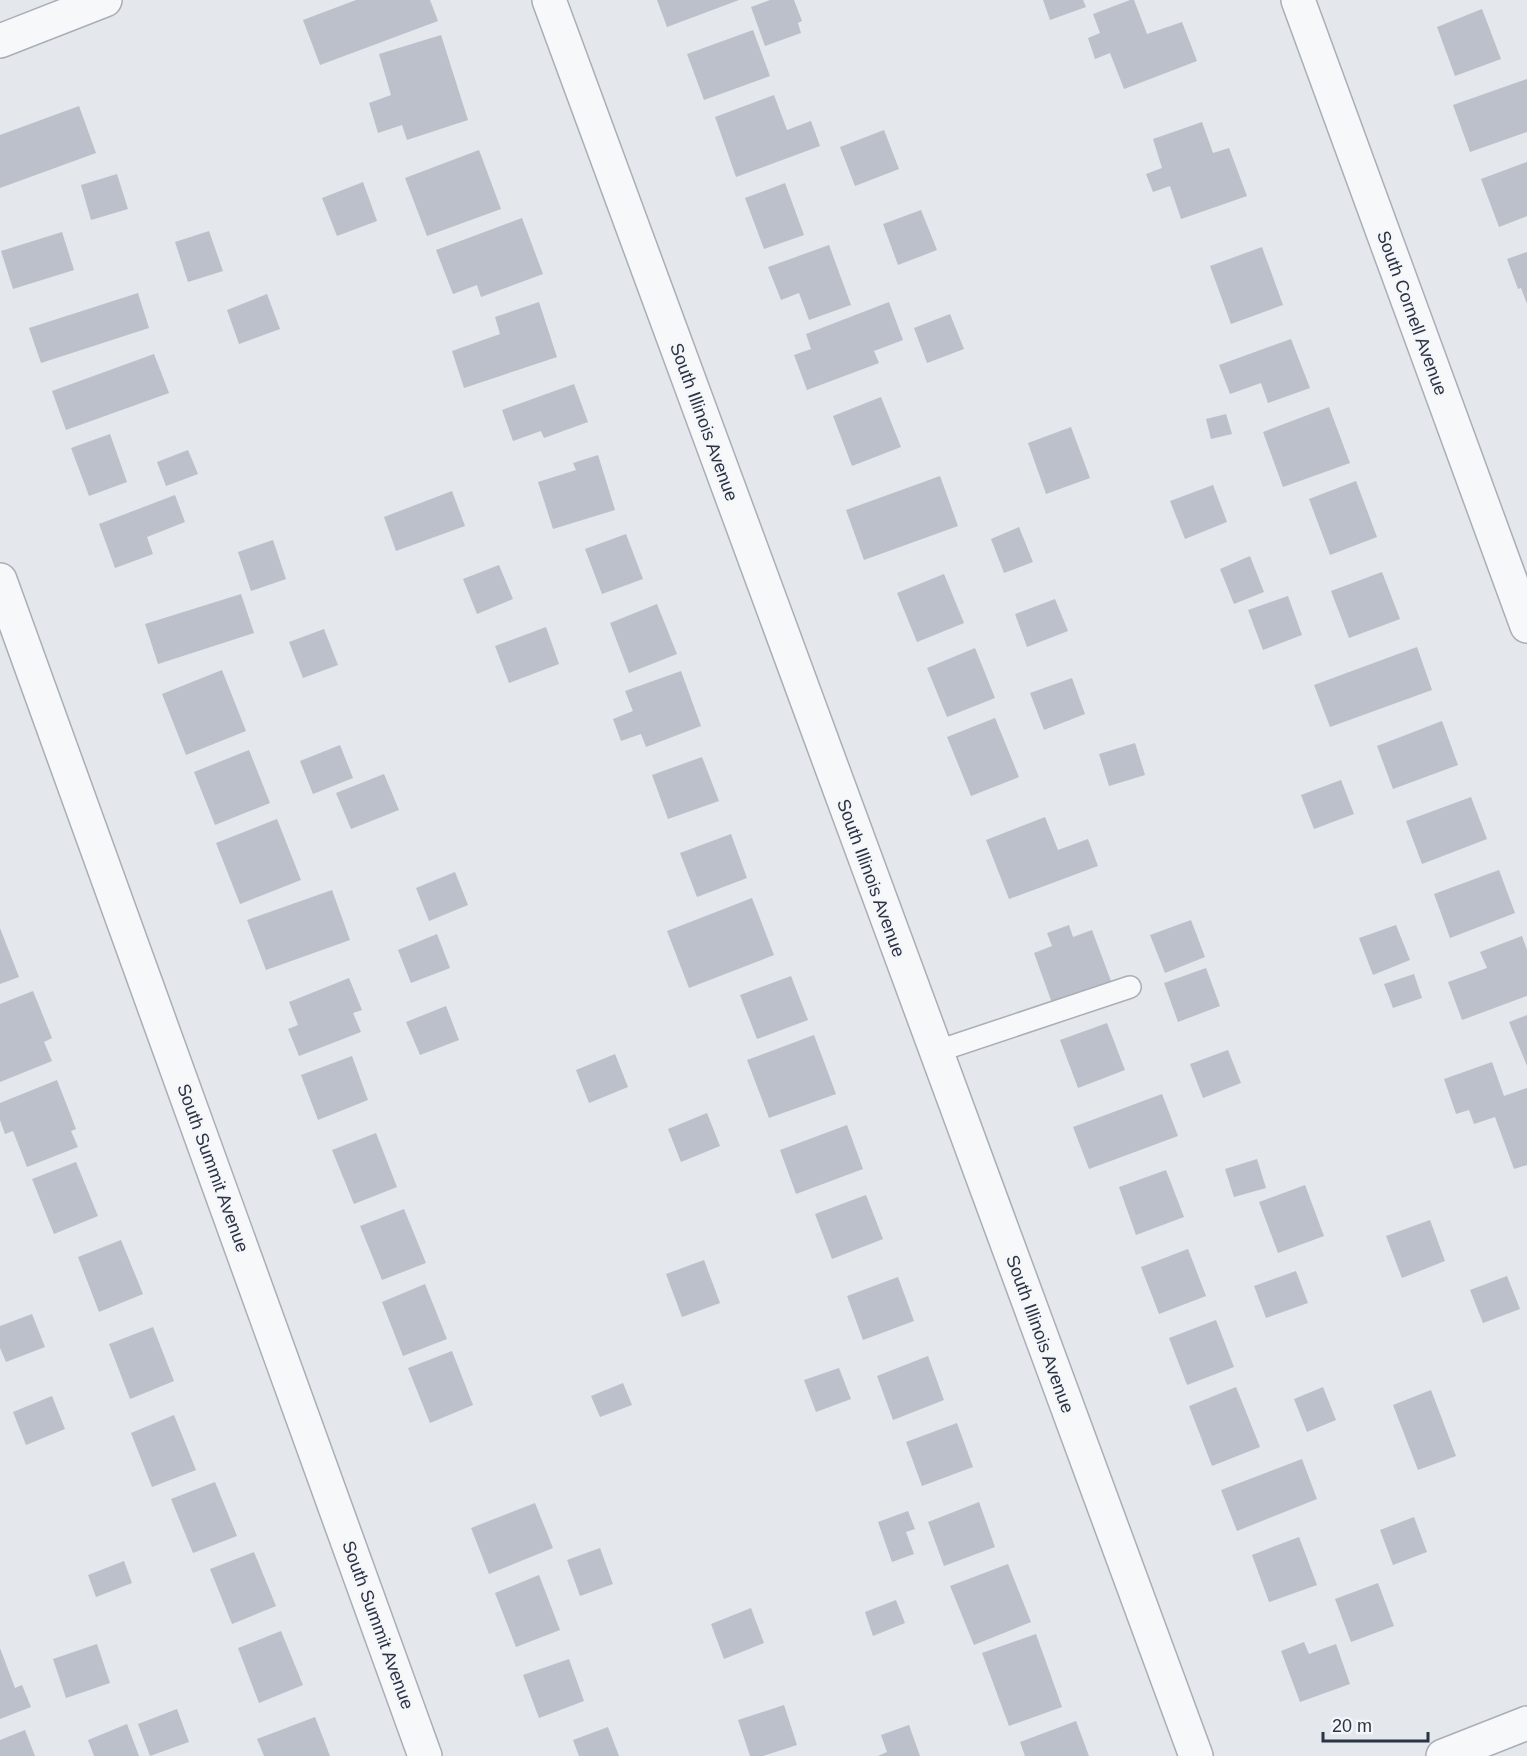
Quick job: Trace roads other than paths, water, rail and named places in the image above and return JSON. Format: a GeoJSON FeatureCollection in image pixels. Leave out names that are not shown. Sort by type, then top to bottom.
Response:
{"type":"FeatureCollection","features":[{"type":"Feature","properties":{"kind":"street"},"geometry":{"type":"LineString","coordinates":[[0,41],[105,0]]}},
{"type":"Feature","properties":{"kind":"street","name":"South Illinois Avenue"},"geometry":{"type":"LineString","coordinates":[[549,0],[1196,1756]]}},
{"type":"Feature","properties":{"kind":"street","name":"South Cornell Avenue"},"geometry":{"type":"LineString","coordinates":[[1298,0],[1527,626]]}},
{"type":"Feature","properties":{"kind":"street","name":"South Summit Avenue"},"geometry":{"type":"LineString","coordinates":[[0,580],[425,1756]]}},
{"type":"Feature","properties":{"kind":"street"},"geometry":{"type":"LineString","coordinates":[[1443,1756],[1527,1723]]}},
{"type":"Feature","properties":{"kind":"lane"},"geometry":{"type":"LineString","coordinates":[[935,1052],[1130,987]]}}]}
